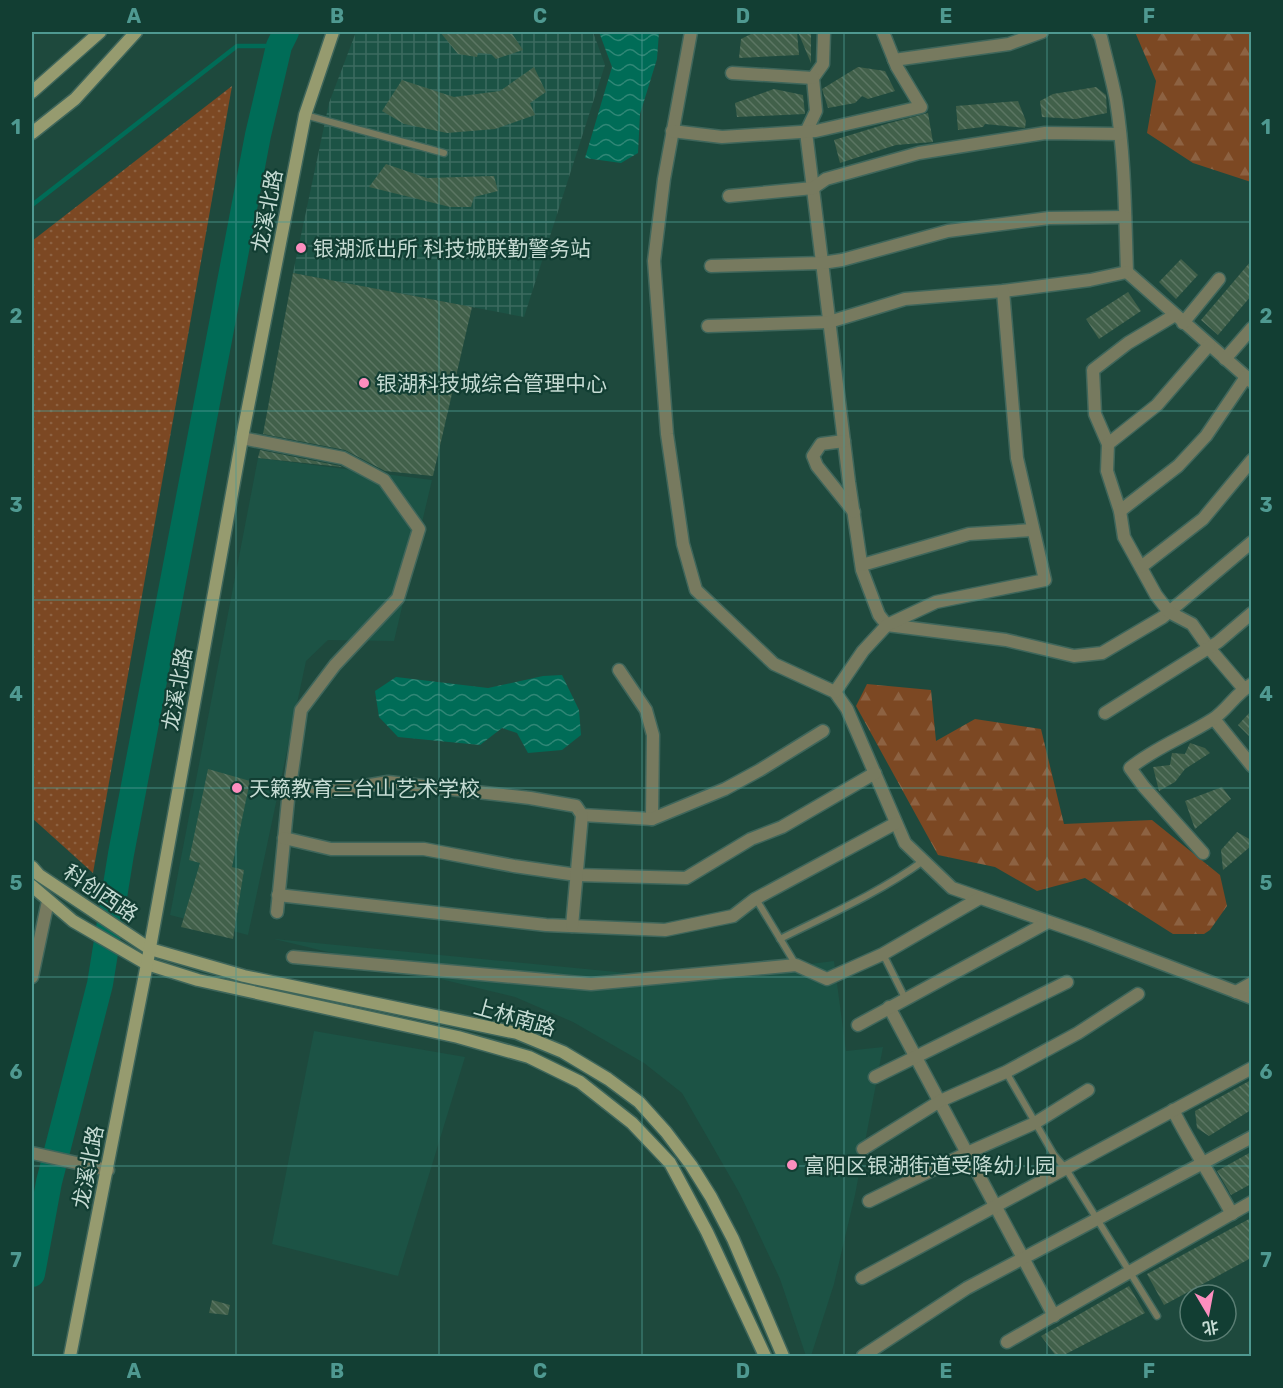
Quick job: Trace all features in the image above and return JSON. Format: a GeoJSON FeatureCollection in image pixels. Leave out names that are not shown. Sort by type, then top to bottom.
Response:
{"type":"FeatureCollection","features":[{"type":"Feature","properties":{"kind":"street"},"geometry":{"type":"LineString","coordinates":[[32,92],[100,32]]}},
{"type":"Feature","properties":{"kind":"street"},"geometry":{"type":"LineString","coordinates":[[32,133],[75,99],[136,32]]}},
{"type":"Feature","properties":{"kind":"street","name":"龙溪北路"},"geometry":{"type":"LineString","coordinates":[[70,1356],[150,949],[242,438],[305,115],[333,32]]}},
{"type":"Feature","properties":{"kind":"street"},"geometry":{"type":"LineString","coordinates":[[691,32],[664,178],[654,261],[667,434],[682,544],[696,590],[774,664],[835,692],[847,709],[905,843],[952,888],[1251,998]]}},
{"type":"Feature","properties":{"kind":"street"},"geometry":{"type":"LineString","coordinates":[[824,32],[823,64],[813,78],[816,111],[806,132],[844,441],[862,565],[879,615],[887,626],[1006,640],[1074,656],[1102,653],[1169,612],[1251,542]]}},
{"type":"Feature","properties":{"kind":"street"},"geometry":{"type":"LineString","coordinates":[[672,131],[722,136],[806,132],[921,107],[894,60],[883,32]]}},
{"type":"Feature","properties":{"kind":"street"},"geometry":{"type":"LineString","coordinates":[[894,60],[1010,44],[1042,32]]}},
{"type":"Feature","properties":{"kind":"street"},"geometry":{"type":"LineString","coordinates":[[1098,32],[1116,98],[1127,272],[1249,380],[1206,436],[1178,466],[1120,511]]}},
{"type":"Feature","properties":{"kind":"street"},"geometry":{"type":"LineString","coordinates":[[732,73],[813,78]]}},
{"type":"Feature","properties":{"kind":"street"},"geometry":{"type":"LineString","coordinates":[[729,196],[813,188],[826,179],[919,153],[1045,133],[1120,134]]}},
{"type":"Feature","properties":{"kind":"street"},"geometry":{"type":"LineString","coordinates":[[711,266],[822,263],[842,260],[948,231],[1049,218],[1125,217]]}},
{"type":"Feature","properties":{"kind":"street"},"geometry":{"type":"LineString","coordinates":[[708,326],[829,322],[905,299],[1003,291],[1090,280],[1127,272]]}},
{"type":"Feature","properties":{"kind":"street"},"geometry":{"type":"LineString","coordinates":[[1203,853],[1130,768],[1148,753],[1214,719],[1248,686],[1209,648],[1192,624],[1169,612],[1156,594],[1124,537],[1120,511],[1107,471],[1108,444],[1095,414],[1093,370],[1128,343],[1179,319],[1219,279]]}},
{"type":"Feature","properties":{"kind":"street"},"geometry":{"type":"LineString","coordinates":[[835,692],[863,651],[887,626],[936,602],[1045,580],[1017,458],[1003,291]]}},
{"type":"Feature","properties":{"kind":"street"},"geometry":{"type":"LineString","coordinates":[[1225,359],[1251,328]]}},
{"type":"Feature","properties":{"kind":"street"},"geometry":{"type":"LineString","coordinates":[[1108,444],[1157,405],[1209,345]]}},
{"type":"Feature","properties":{"kind":"street"},"geometry":{"type":"LineString","coordinates":[[242,438],[343,458],[384,480],[419,529],[398,598],[335,665],[301,710],[277,912]]}},
{"type":"Feature","properties":{"kind":"street"},"geometry":{"type":"LineString","coordinates":[[844,441],[821,444],[813,456],[817,466],[854,512]]}},
{"type":"Feature","properties":{"kind":"street"},"geometry":{"type":"LineString","coordinates":[[1141,567],[1203,519],[1251,460]]}},
{"type":"Feature","properties":{"kind":"street"},"geometry":{"type":"LineString","coordinates":[[862,565],[969,534],[1033,530]]}},
{"type":"Feature","properties":{"kind":"street"},"geometry":{"type":"LineString","coordinates":[[1105,713],[1209,648],[1251,613]]}},
{"type":"Feature","properties":{"kind":"street"},"geometry":{"type":"LineString","coordinates":[[619,670],[646,710],[653,735],[652,819]]}},
{"type":"Feature","properties":{"kind":"street"},"geometry":{"type":"LineString","coordinates":[[1214,719],[1251,766]]}},
{"type":"Feature","properties":{"kind":"street"},"geometry":{"type":"LineString","coordinates":[[582,815],[652,819],[725,789],[823,731]]}},
{"type":"Feature","properties":{"kind":"street"},"geometry":{"type":"LineString","coordinates":[[284,838],[330,849],[424,849],[577,875],[686,878],[752,839],[782,827],[875,773]]}},
{"type":"Feature","properties":{"kind":"street"},"geometry":{"type":"LineString","coordinates":[[291,783],[335,791],[388,782],[576,806],[582,815],[572,926]]}},
{"type":"Feature","properties":{"kind":"street"},"geometry":{"type":"LineString","coordinates":[[278,895],[546,925],[665,930],[733,915],[755,899],[896,823]]}},
{"type":"Feature","properties":{"kind":"street","name":"科创西路"},"geometry":{"type":"LineString","coordinates":[[32,867],[39,875],[150,949]]}},
{"type":"Feature","properties":{"kind":"street","name":"科创西路"},"geometry":{"type":"LineString","coordinates":[[32,886],[73,921],[126,954],[147,964]]}},
{"type":"Feature","properties":{"kind":"street"},"geometry":{"type":"LineString","coordinates":[[292,957],[591,984],[796,965],[827,979],[883,954],[980,898]]}},
{"type":"Feature","properties":{"kind":"street"},"geometry":{"type":"LineString","coordinates":[[32,977],[48,901]]}},
{"type":"Feature","properties":{"kind":"street"},"geometry":{"type":"LineString","coordinates":[[858,1024],[1048,922]]}},
{"type":"Feature","properties":{"kind":"street","name":"上林南路"},"geometry":{"type":"LineString","coordinates":[[150,949],[244,976],[517,1033],[563,1052],[608,1079],[639,1102],[691,1165],[733,1239],[783,1356]]}},
{"type":"Feature","properties":{"kind":"street","name":"上林南路"},"geometry":{"type":"LineString","coordinates":[[147,964],[198,980],[458,1037],[529,1057],[580,1082],[633,1123],[670,1163],[707,1232],[765,1356]]}},
{"type":"Feature","properties":{"kind":"street"},"geometry":{"type":"LineString","coordinates":[[875,1077],[1067,982]]}},
{"type":"Feature","properties":{"kind":"street"},"geometry":{"type":"LineString","coordinates":[[1236,992],[1251,983]]}},
{"type":"Feature","properties":{"kind":"street"},"geometry":{"type":"LineString","coordinates":[[863,1149],[940,1101],[1006,1072],[1078,1033],[1138,994]]}},
{"type":"Feature","properties":{"kind":"street"},"geometry":{"type":"LineString","coordinates":[[889,1006],[1054,1316]]}},
{"type":"Feature","properties":{"kind":"street"},"geometry":{"type":"LineString","coordinates":[[862,1278],[1251,1068]]}},
{"type":"Feature","properties":{"kind":"street"},"geometry":{"type":"LineString","coordinates":[[869,1201],[1035,1123],[1088,1090]]}},
{"type":"Feature","properties":{"kind":"street"},"geometry":{"type":"LineString","coordinates":[[1173,1110],[1232,1214]]}},
{"type":"Feature","properties":{"kind":"street"},"geometry":{"type":"LineString","coordinates":[[863,1356],[967,1288],[1251,1137]]}},
{"type":"Feature","properties":{"kind":"street"},"geometry":{"type":"LineString","coordinates":[[32,1153],[108,1170]]}},
{"type":"Feature","properties":{"kind":"street"},"geometry":{"type":"LineString","coordinates":[[1007,1342],[1251,1202]]}},
{"type":"Feature","properties":{"kind":"lane"},"geometry":{"type":"LineString","coordinates":[[305,115],[444,153]]}},
{"type":"Feature","properties":{"kind":"lane"},"geometry":{"type":"LineString","coordinates":[[780,939],[889,883],[924,861]]}},
{"type":"Feature","properties":{"kind":"lane"},"geometry":{"type":"LineString","coordinates":[[755,899],[796,965]]}},
{"type":"Feature","properties":{"kind":"lane"},"geometry":{"type":"LineString","coordinates":[[883,954],[905,998]]}},
{"type":"Feature","properties":{"kind":"lane"},"geometry":{"type":"LineString","coordinates":[[1006,1072],[1054,1155],[1066,1169],[1157,1316]]}},
{"type":"Feature","properties":{"kind":"shaded area"},"geometry":{"type":"Polygon","coordinates":[[[356,32],[593,32],[605,65],[524,317],[293,273],[329,103],[356,32]]]}},
{"type":"Feature","properties":{"kind":"shaded area","name":"天籁教育三台山艺术学校"},"geometry":{"type":"Polygon","coordinates":[[[258,458],[432,480],[394,641],[328,640],[306,661],[248,935],[170,915],[258,458]]]}},
{"type":"Feature","properties":{"kind":"shaded area","name":"富阳区银湖街道受降幼儿园"},"geometry":{"type":"Polygon","coordinates":[[[274,939],[689,979],[834,961],[846,1051],[883,1047],[855,1195],[834,1284],[811,1356],[806,1356],[780,1279],[740,1194],[682,1093],[644,1063],[573,1022],[515,997],[274,939]]]}},
{"type":"Feature","properties":{"kind":"shaded area"},"geometry":{"type":"Polygon","coordinates":[[[314,1031],[465,1057],[398,1276],[272,1244],[314,1031]]]}},
{"type":"Feature","properties":{"kind":"green space"},"geometry":{"type":"Polygon","coordinates":[[[1135,32],[1251,32],[1251,182],[1193,163],[1147,133],[1156,81],[1135,32]]]}},
{"type":"Feature","properties":{"kind":"green space"},"geometry":{"type":"Polygon","coordinates":[[[232,86],[93,873],[32,818],[32,241],[232,86]]]}},
{"type":"Feature","properties":{"kind":"green space"},"geometry":{"type":"Polygon","coordinates":[[[867,684],[931,690],[936,741],[975,719],[1041,729],[1064,824],[1152,820],[1220,875],[1227,906],[1210,930],[1204,934],[1173,934],[1085,878],[1037,891],[995,867],[938,855],[856,706],[867,684]]]}},
{"type":"Feature","properties":{"kind":"water"},"geometry":{"type":"Polygon","coordinates":[[[599,32],[659,32],[657,59],[640,114],[638,153],[621,163],[585,158],[612,67],[599,32]]]}},
{"type":"Feature","properties":{"kind":"water"},"geometry":{"type":"Polygon","coordinates":[[[562,675],[579,710],[581,735],[562,750],[528,753],[517,733],[502,728],[480,745],[398,737],[379,717],[375,691],[396,677],[488,688],[543,676],[562,675]]]}},
{"type":"Feature","properties":{"kind":"building"},"geometry":{"type":"Polygon","coordinates":[[[440,32],[511,32],[523,50],[496,59],[491,54],[478,53],[477,57],[458,54],[440,32]]]}},
{"type":"Feature","properties":{"kind":"building"},"geometry":{"type":"Polygon","coordinates":[[[755,32],[797,32],[799,55],[739,58],[741,39],[755,32]]]}},
{"type":"Feature","properties":{"kind":"building"},"geometry":{"type":"Polygon","coordinates":[[[798,32],[811,32],[811,63],[798,32]]]}},
{"type":"Feature","properties":{"kind":"building"},"geometry":{"type":"Polygon","coordinates":[[[534,67],[546,92],[530,103],[535,115],[495,129],[447,133],[404,124],[382,111],[402,80],[454,97],[500,91],[534,67]]]}},
{"type":"Feature","properties":{"kind":"building"},"geometry":{"type":"Polygon","coordinates":[[[858,67],[885,71],[895,91],[868,99],[862,96],[855,103],[828,108],[822,89],[858,67]]]}},
{"type":"Feature","properties":{"kind":"building"},"geometry":{"type":"Polygon","coordinates":[[[1096,87],[1106,95],[1107,113],[1076,119],[1042,117],[1040,101],[1053,94],[1096,87]]]}},
{"type":"Feature","properties":{"kind":"building"},"geometry":{"type":"Polygon","coordinates":[[[774,89],[803,95],[805,114],[737,117],[735,103],[774,89]]]}},
{"type":"Feature","properties":{"kind":"building"},"geometry":{"type":"Polygon","coordinates":[[[1018,101],[1026,121],[1025,128],[985,124],[983,127],[958,130],[956,106],[1018,101]]]}},
{"type":"Feature","properties":{"kind":"building"},"geometry":{"type":"Polygon","coordinates":[[[928,113],[933,142],[896,145],[840,163],[834,140],[928,113]]]}},
{"type":"Feature","properties":{"kind":"building"},"geometry":{"type":"Polygon","coordinates":[[[386,164],[427,178],[494,176],[498,191],[474,197],[471,207],[450,207],[369,187],[386,164]]]}},
{"type":"Feature","properties":{"kind":"building"},"geometry":{"type":"Polygon","coordinates":[[[1181,259],[1198,275],[1176,299],[1159,282],[1181,259]]]}},
{"type":"Feature","properties":{"kind":"building"},"geometry":{"type":"Polygon","coordinates":[[[1251,261],[1251,296],[1218,335],[1201,320],[1251,261]]]}},
{"type":"Feature","properties":{"kind":"building","name":"银湖科技城综合管理中心"},"geometry":{"type":"Polygon","coordinates":[[[293,273],[472,307],[433,476],[385,471],[345,450],[263,434],[293,273]]]}},
{"type":"Feature","properties":{"kind":"building"},"geometry":{"type":"Polygon","coordinates":[[[1128,292],[1141,311],[1099,339],[1086,319],[1128,292]]]}},
{"type":"Feature","properties":{"kind":"building"},"geometry":{"type":"Polygon","coordinates":[[[260,450],[340,466],[342,467],[258,458],[260,450]]]}},
{"type":"Feature","properties":{"kind":"building"},"geometry":{"type":"Polygon","coordinates":[[[1251,711],[1251,738],[1238,725],[1251,711]]]}},
{"type":"Feature","properties":{"kind":"building"},"geometry":{"type":"Polygon","coordinates":[[[1190,743],[1205,748],[1210,753],[1185,769],[1175,782],[1159,791],[1153,767],[1170,765],[1172,753],[1185,754],[1190,743]]]}},
{"type":"Feature","properties":{"kind":"building"},"geometry":{"type":"Polygon","coordinates":[[[208,769],[250,781],[232,867],[244,870],[233,939],[181,927],[200,863],[189,860],[208,769]]]}},
{"type":"Feature","properties":{"kind":"building"},"geometry":{"type":"Polygon","coordinates":[[[1222,787],[1231,799],[1195,829],[1185,801],[1222,787]]]}},
{"type":"Feature","properties":{"kind":"building"},"geometry":{"type":"Polygon","coordinates":[[[1237,832],[1251,840],[1251,846],[1223,870],[1221,850],[1237,832]]]}},
{"type":"Feature","properties":{"kind":"building"},"geometry":{"type":"Polygon","coordinates":[[[1251,1080],[1251,1110],[1209,1136],[1197,1128],[1195,1111],[1251,1080]]]}},
{"type":"Feature","properties":{"kind":"building"},"geometry":{"type":"Polygon","coordinates":[[[1251,1152],[1251,1184],[1231,1195],[1217,1171],[1251,1152]]]}},
{"type":"Feature","properties":{"kind":"building"},"geometry":{"type":"Polygon","coordinates":[[[1251,1218],[1251,1258],[1205,1283],[1178,1283],[1178,1297],[1164,1305],[1147,1274],[1251,1218]]]}},
{"type":"Feature","properties":{"kind":"building"},"geometry":{"type":"Polygon","coordinates":[[[1129,1286],[1145,1313],[1062,1356],[1056,1356],[1041,1336],[1129,1286]]]}},
{"type":"Feature","properties":{"kind":"building"},"geometry":{"type":"Polygon","coordinates":[[[212,1300],[230,1305],[228,1315],[209,1313],[212,1300]]]}},
{"type":"Feature","properties":{"kind":"waterway"},"geometry":{"type":"LineString","coordinates":[[32,1274],[49,1182],[100,984],[121,854],[258,135],[279,46],[286,32]]}},
{"type":"Feature","properties":{"kind":"waterway"},"geometry":{"type":"LineString","coordinates":[[32,205],[237,46],[279,46]]}},
{"type":"Feature","properties":{"kind":"place","name":"银湖派出所 科技城联勤警务站"},"geometry":{"type":"Point","coordinates":[301,248]}},
{"type":"Feature","properties":{"kind":"place","name":"银湖科技城综合管理中心"},"geometry":{"type":"Point","coordinates":[364,383]}},
{"type":"Feature","properties":{"kind":"place","name":"天籁教育三台山艺术学校"},"geometry":{"type":"Point","coordinates":[237,788]}},
{"type":"Feature","properties":{"kind":"place","name":"富阳区银湖街道受降幼儿园"},"geometry":{"type":"Point","coordinates":[792,1165]}}]}
